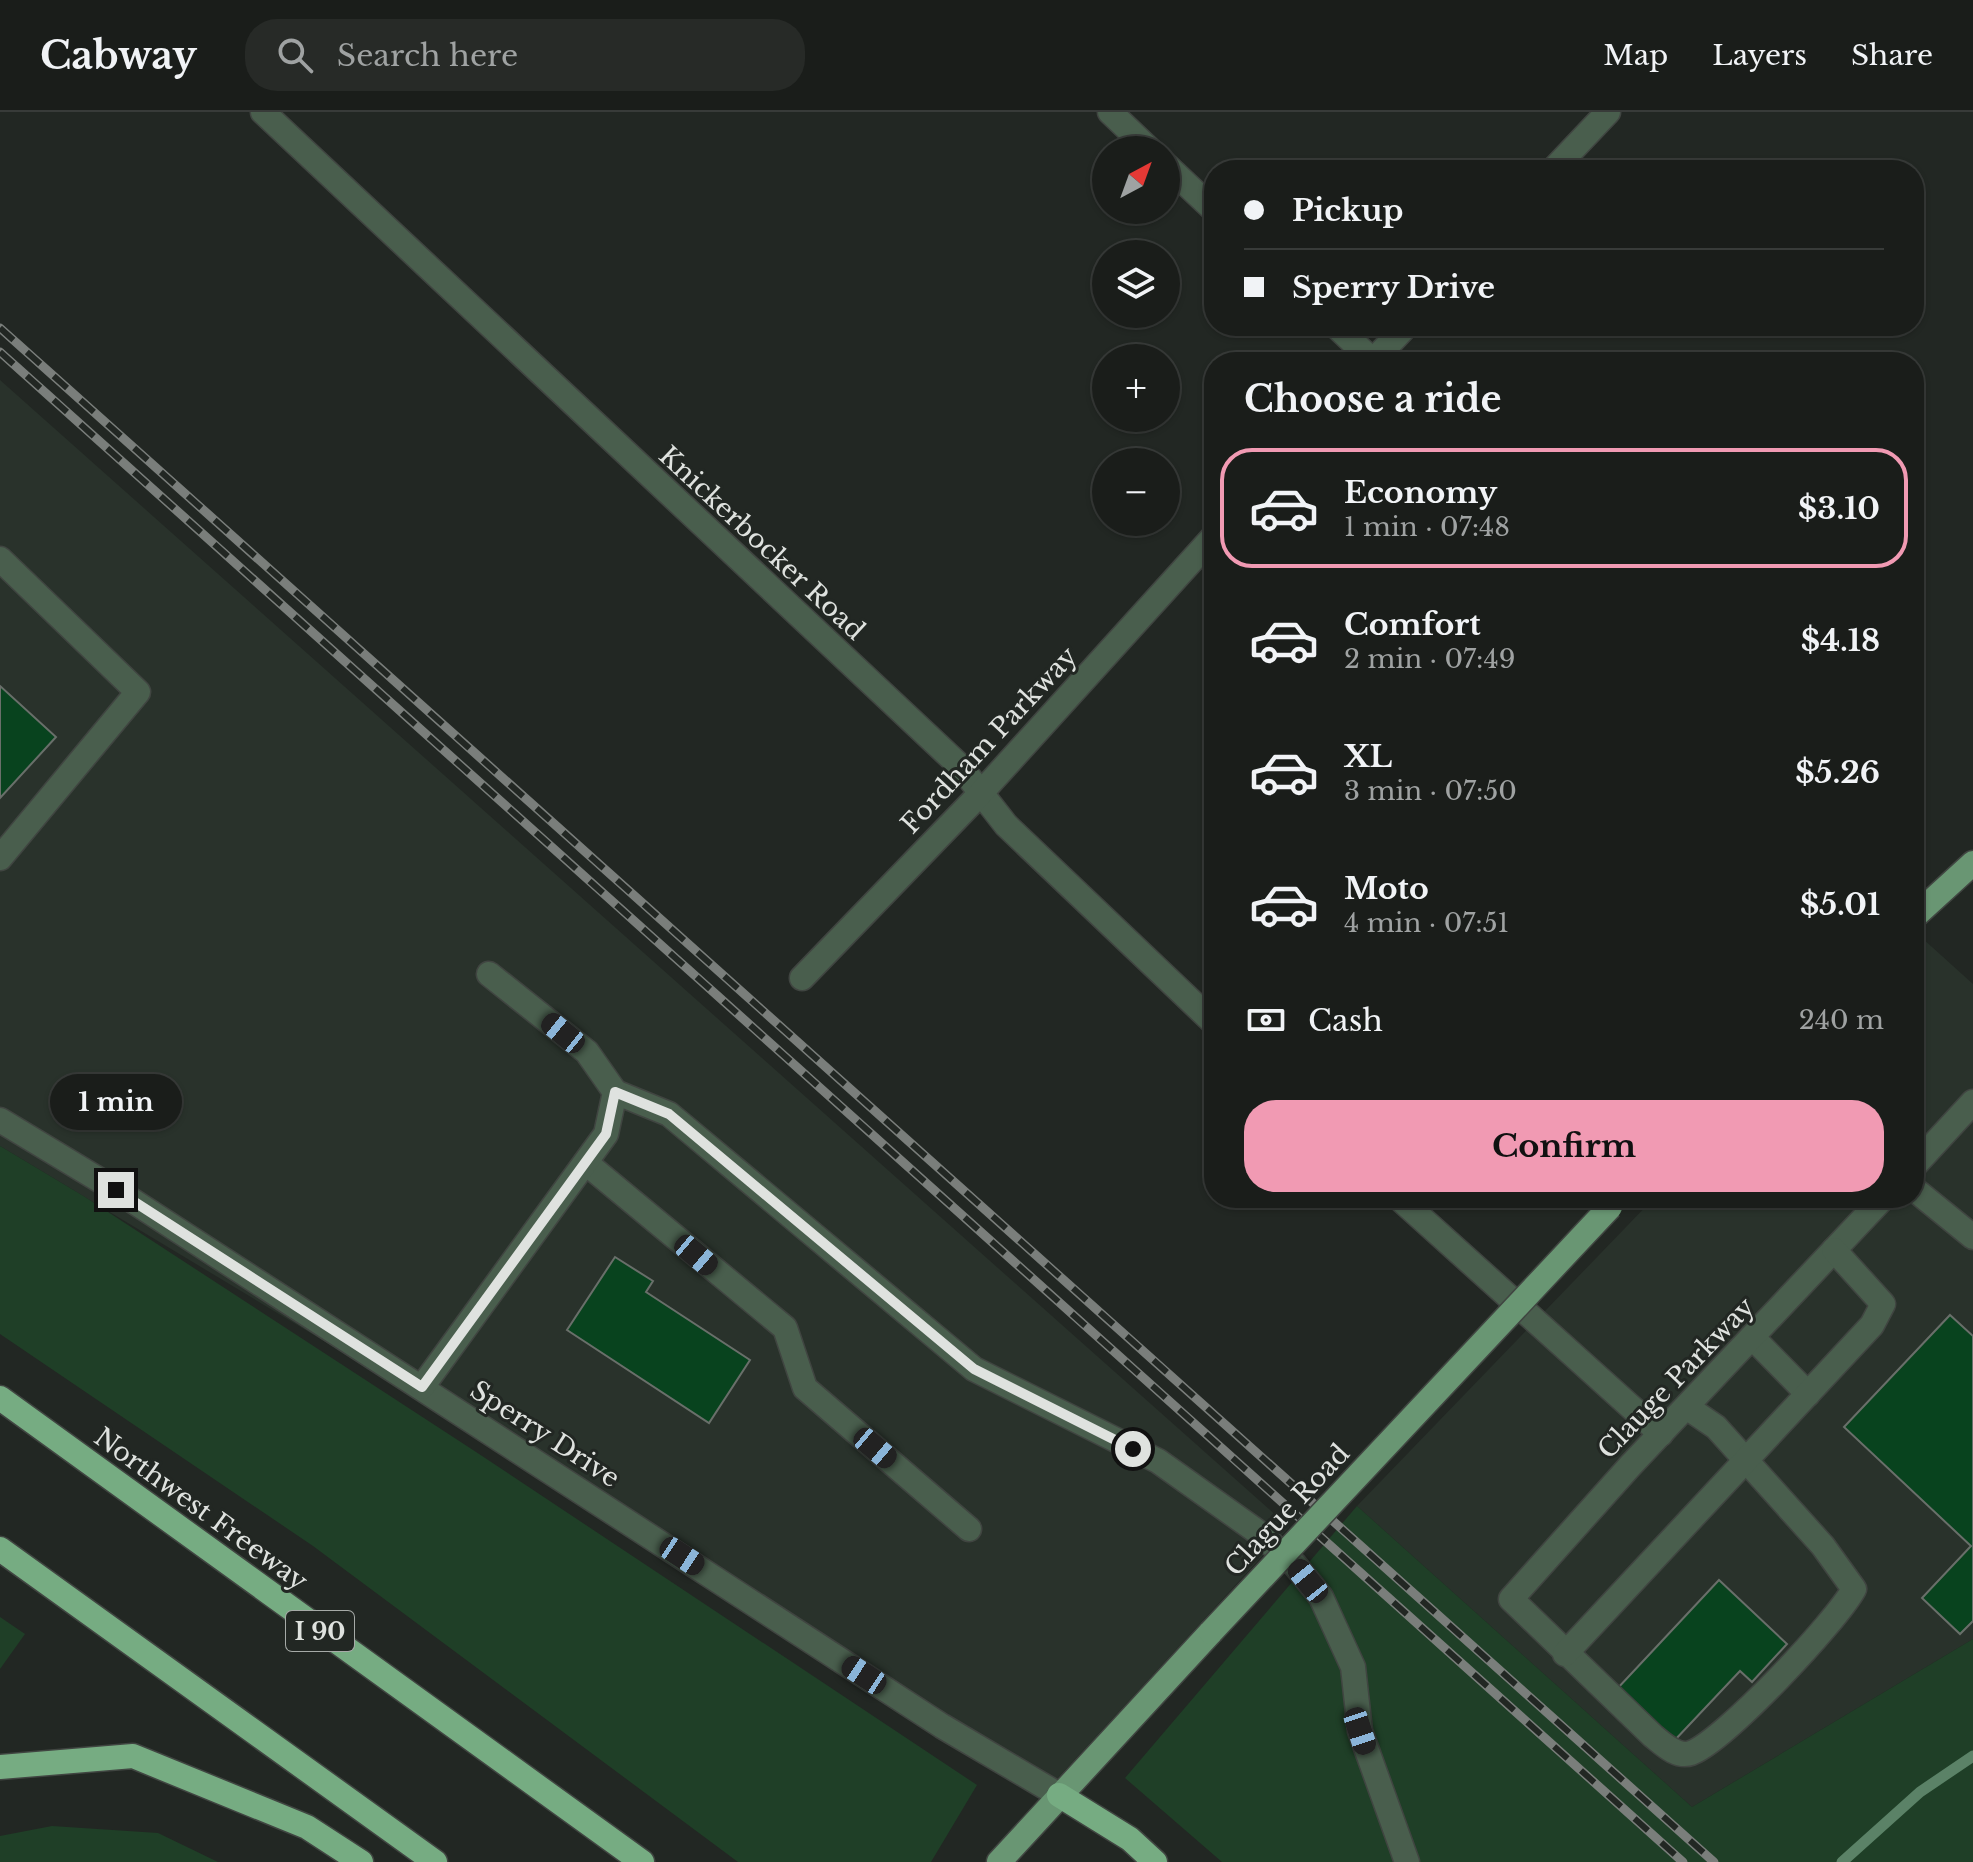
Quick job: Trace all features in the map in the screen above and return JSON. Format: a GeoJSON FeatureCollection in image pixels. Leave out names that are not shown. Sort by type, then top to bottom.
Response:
{"type":"FeatureCollection","features":[{"type":"Feature","properties":{"kind":"highway","name":"Northwest Freeway"},"geometry":{"type":"LineString","coordinates":[[0,1398],[642,1862]]}},
{"type":"Feature","properties":{"kind":"highway"},"geometry":{"type":"LineString","coordinates":[[0,1549],[435,1862]]}},
{"type":"Feature","properties":{"kind":"highway"},"geometry":{"type":"LineString","coordinates":[[0,1767],[133,1756],[307,1827],[361,1862]]}},
{"type":"Feature","properties":{"kind":"highway"},"geometry":{"type":"LineString","coordinates":[[1059,1795],[1130,1839],[1155,1862]]}},
{"type":"Feature","properties":{"kind":"main road"},"geometry":{"type":"LineString","coordinates":[[1924,908],[1973,863]]}},
{"type":"Feature","properties":{"kind":"main road","name":"Clague Road"},"geometry":{"type":"LineString","coordinates":[[999,1862],[1609,1208]]}},
{"type":"Feature","properties":{"kind":"street","name":"Knickerbocker Road"},"geometry":{"type":"LineString","coordinates":[[263,112],[960,766],[1006,825],[1204,1013]]}},
{"type":"Feature","properties":{"kind":"street"},"geometry":{"type":"LineString","coordinates":[[1110,112],[1135,136]]}},
{"type":"Feature","properties":{"kind":"street"},"geometry":{"type":"LineString","coordinates":[[1562,160],[1608,112]]}},
{"type":"Feature","properties":{"kind":"street"},"geometry":{"type":"LineString","coordinates":[[1180,178],[1204,201]]}},
{"type":"Feature","properties":{"kind":"street"},"geometry":{"type":"LineString","coordinates":[[1346,336],[1363,352]]}},
{"type":"Feature","properties":{"kind":"street"},"geometry":{"type":"LineString","coordinates":[[1382,352],[1397,336]]}},
{"type":"Feature","properties":{"kind":"street","name":"Fordham Parkway"},"geometry":{"type":"LineString","coordinates":[[802,978],[980,794],[1204,547]]}},
{"type":"Feature","properties":{"kind":"street"},"geometry":{"type":"LineString","coordinates":[[0,559],[138,692],[0,858]]}},
{"type":"Feature","properties":{"kind":"street"},"geometry":{"type":"LineString","coordinates":[[489,974],[587,1052],[615,1092],[669,1114],[974,1369],[1158,1461],[1255,1530],[1295,1565],[1321,1597],[1353,1667],[1360,1731],[1407,1862]]}},
{"type":"Feature","properties":{"kind":"street"},"geometry":{"type":"LineString","coordinates":[[422,1387],[606,1134],[615,1092]]}},
{"type":"Feature","properties":{"kind":"street"},"geometry":{"type":"LineString","coordinates":[[1924,1155],[1973,1102]]}},
{"type":"Feature","properties":{"kind":"street","name":"Sperry Drive"},"geometry":{"type":"LineString","coordinates":[[0,1120],[116,1190],[942,1726],[1059,1795]]}},
{"type":"Feature","properties":{"kind":"street"},"geometry":{"type":"LineString","coordinates":[[586,1163],[785,1328],[805,1388],[969,1529]]}},
{"type":"Feature","properties":{"kind":"street"},"geometry":{"type":"LineString","coordinates":[[1924,1197],[1973,1237]]}},
{"type":"Feature","properties":{"kind":"street"},"geometry":{"type":"LineString","coordinates":[[1410,1208],[1661,1434]]}},
{"type":"Feature","properties":{"kind":"street","name":"Clauge Parkway"},"geometry":{"type":"LineString","coordinates":[[1565,1654],[1511,1599],[1874,1208]]}},
{"type":"Feature","properties":{"kind":"street"},"geometry":{"type":"LineString","coordinates":[[1688,1408],[1716,1427],[1745,1460],[1823,1546],[1854,1589],[1811,1645],[1711,1741],[1688,1754],[1679,1753],[1653,1736],[1565,1654],[1745,1460],[1872,1325],[1883,1304],[1834,1250]]}},
{"type":"Feature","properties":{"kind":"street"},"geometry":{"type":"LineString","coordinates":[[1754,1339],[1808,1394]]}},
{"type":"Feature","properties":{"kind":"shaded area"},"geometry":{"type":"Polygon","coordinates":[[[0,380],[1289,1527],[1055,1781],[0,1146],[0,380]]]}},
{"type":"Feature","properties":{"kind":"shaded area"},"geometry":{"type":"Polygon","coordinates":[[[1924,940],[1973,984],[1973,1639],[1692,1807],[1357,1506],[1644,1208],[1924,1208],[1924,940]]]}},
{"type":"Feature","properties":{"kind":"green space"},"geometry":{"type":"Polygon","coordinates":[[[0,1146],[85,1197],[473,1450],[977,1785],[931,1862],[738,1862],[313,1546],[0,1334],[0,1146]]]}},
{"type":"Feature","properties":{"kind":"green space"},"geometry":{"type":"Polygon","coordinates":[[[1357,1506],[1692,1807],[1973,1639],[1973,1862],[1222,1862],[1125,1778],[1357,1506]]]}},
{"type":"Feature","properties":{"kind":"green space"},"geometry":{"type":"Polygon","coordinates":[[[0,1617],[25,1634],[0,1669],[0,1617]]]}},
{"type":"Feature","properties":{"kind":"green space"},"geometry":{"type":"Polygon","coordinates":[[[52,1826],[158,1833],[218,1862],[0,1862],[0,1836],[52,1826]]]}},
{"type":"Feature","properties":{"kind":"building"},"geometry":{"type":"Polygon","coordinates":[[[0,686],[56,737],[0,798],[0,686]]]}},
{"type":"Feature","properties":{"kind":"building"},"geometry":{"type":"Polygon","coordinates":[[[615,1257],[653,1281],[646,1292],[750,1360],[709,1423],[567,1330],[615,1257]]]}},
{"type":"Feature","properties":{"kind":"building"},"geometry":{"type":"Polygon","coordinates":[[[1950,1315],[1973,1336],[1973,1621],[1960,1634],[1922,1598],[1971,1546],[1844,1427],[1950,1315]]]}},
{"type":"Feature","properties":{"kind":"building"},"geometry":{"type":"Polygon","coordinates":[[[1719,1580],[1787,1644],[1752,1682],[1740,1671],[1673,1742],[1616,1690],[1719,1580]]]}},
{"type":"Feature","properties":{"kind":"waterway"},"geometry":{"type":"LineString","coordinates":[[1842,1862],[1920,1792],[1973,1756]]}},
{"type":"Feature","properties":{"kind":"railway"},"geometry":{"type":"LineString","coordinates":[[0,328],[1714,1862]]}},
{"type":"Feature","properties":{"kind":"railway"},"geometry":{"type":"LineString","coordinates":[[0,352],[1683,1862]]}},
{"type":"Feature","properties":{"kind":"route"},"geometry":{"type":"LineString","coordinates":[[116,1190],[422,1387],[606,1134],[615,1092],[669,1114],[843,1263],[974,1369],[1133,1449]]}}]}
